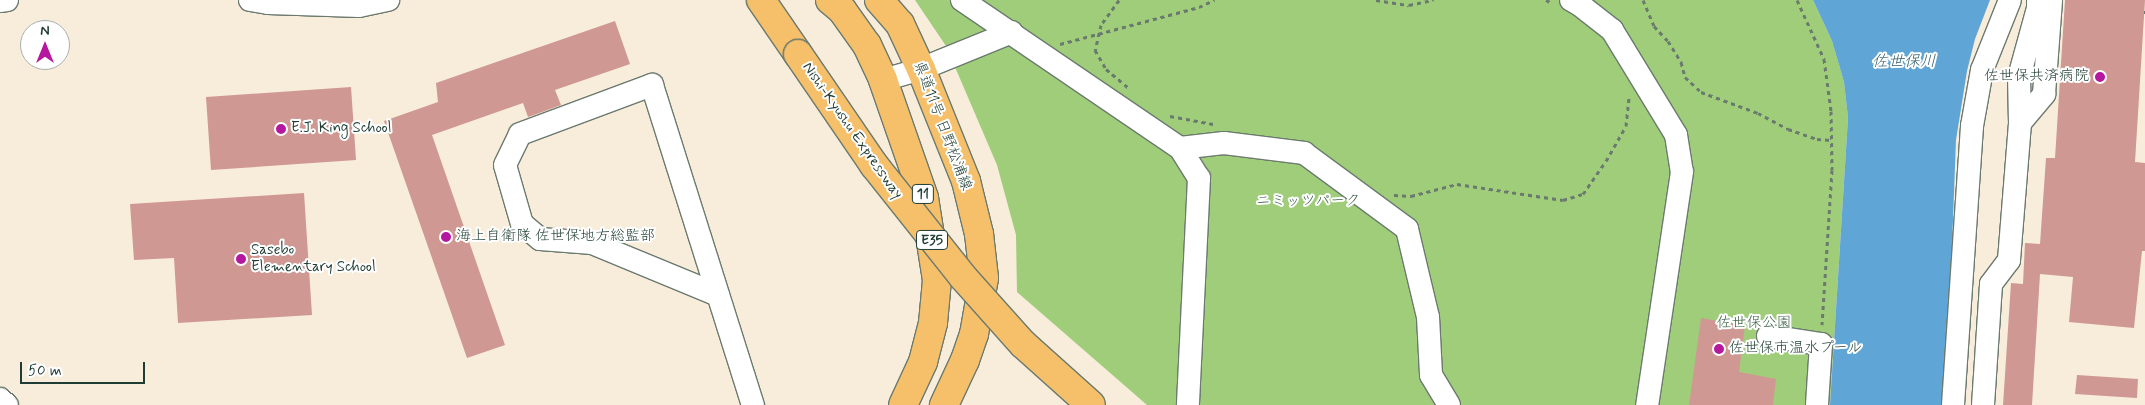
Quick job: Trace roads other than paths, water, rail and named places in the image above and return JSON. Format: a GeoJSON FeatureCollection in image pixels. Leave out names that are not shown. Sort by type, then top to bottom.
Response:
{"type":"FeatureCollection","features":[{"type":"Feature","properties":{"kind":"main road","name":"Nishi-Kyushu Expressway"},"geometry":{"type":"LineString","coordinates":[[761,0],[874,165],[963,277],[1023,344],[1091,405]]}},
{"type":"Feature","properties":{"kind":"main road","name":"Nishi-Kyushu Expressway"},"geometry":{"type":"LineString","coordinates":[[768,0],[798,54]]}},
{"type":"Feature","properties":{"kind":"main road","name":"11"},"geometry":{"type":"LineString","coordinates":[[830,0],[842,10],[867,45],[882,80],[924,198],[937,280],[933,323],[923,362],[903,405]]}},
{"type":"Feature","properties":{"kind":"main road","name":"県道11号 日野松浦線"},"geometry":{"type":"LineString","coordinates":[[879,0],[900,24],[921,69],[966,181],[979,234],[984,278],[974,334],[965,360],[944,405]]}},
{"type":"Feature","properties":{"kind":"street"},"geometry":{"type":"LineString","coordinates":[[0,0],[7,0]]}},
{"type":"Feature","properties":{"kind":"street"},"geometry":{"type":"LineString","coordinates":[[250,0],[268,3],[360,6],[388,0]]}},
{"type":"Feature","properties":{"kind":"street"},"geometry":{"type":"LineString","coordinates":[[962,0],[1012,32],[1180,148],[1198,178],[1188,405]]}},
{"type":"Feature","properties":{"kind":"street"},"geometry":{"type":"LineString","coordinates":[[1953,405],[1972,126],[1982,70],[2010,0]]}},
{"type":"Feature","properties":{"kind":"street"},"geometry":{"type":"LineString","coordinates":[[1983,405],[1991,284],[2009,260],[2020,123],[2019,77],[2038,8],[2038,0]]}},
{"type":"Feature","properties":{"kind":"street"},"geometry":{"type":"LineString","coordinates":[[2020,123],[2044,94],[2051,0]]}},
{"type":"Feature","properties":{"kind":"street"},"geometry":{"type":"LineString","coordinates":[[1563,2],[1580,4],[1612,30],[1676,134],[1682,172],[1647,405]]}},
{"type":"Feature","properties":{"kind":"street"},"geometry":{"type":"LineString","coordinates":[[882,80],[921,69],[1012,32]]}},
{"type":"Feature","properties":{"kind":"street"},"geometry":{"type":"LineString","coordinates":[[718,295],[592,243],[540,239],[522,224],[505,165],[520,134],[652,85],[754,405]]}},
{"type":"Feature","properties":{"kind":"street"},"geometry":{"type":"LineString","coordinates":[[1180,148],[1224,143],[1304,153],[1406,229],[1428,317],[1431,375],[1449,405]]}},
{"type":"Feature","properties":{"kind":"street"},"geometry":{"type":"LineString","coordinates":[[1768,336],[1821,344],[1816,405]]}},
{"type":"Feature","properties":{"kind":"street"},"geometry":{"type":"LineString","coordinates":[[0,399],[7,405]]}},
{"type":"Feature","properties":{"kind":"water","name":"佐世保川"},"geometry":{"type":"Polygon","coordinates":[[[1813,0],[1990,0],[1975,39],[1967,71],[1956,140],[1946,405],[1830,405],[1848,118],[1844,82],[1832,41],[1813,0]]]}},
{"type":"Feature","properties":{"kind":"place","name":"佐世保共済病院"},"geometry":{"type":"Point","coordinates":[2100,77]}},
{"type":"Feature","properties":{"kind":"place","name":"E.J. King School"},"geometry":{"type":"Point","coordinates":[281,129]}},
{"type":"Feature","properties":{"kind":"place","name":"海上自衛隊 佐世保地方総監部"},"geometry":{"type":"Point","coordinates":[446,237]}},
{"type":"Feature","properties":{"kind":"place","name":"Sasebo Elementary School"},"geometry":{"type":"Point","coordinates":[241,259]}},
{"type":"Feature","properties":{"kind":"place","name":"佐世保市温水プール"},"geometry":{"type":"Point","coordinates":[1719,349]}},
{"type":"Feature","properties":{"kind":"park label","name":"ニミッツパーク"},"geometry":{"type":"Point","coordinates":[1308,202]}},
{"type":"Feature","properties":{"kind":"park label","name":"佐世保公園"},"geometry":{"type":"Point","coordinates":[1754,324]}}]}
